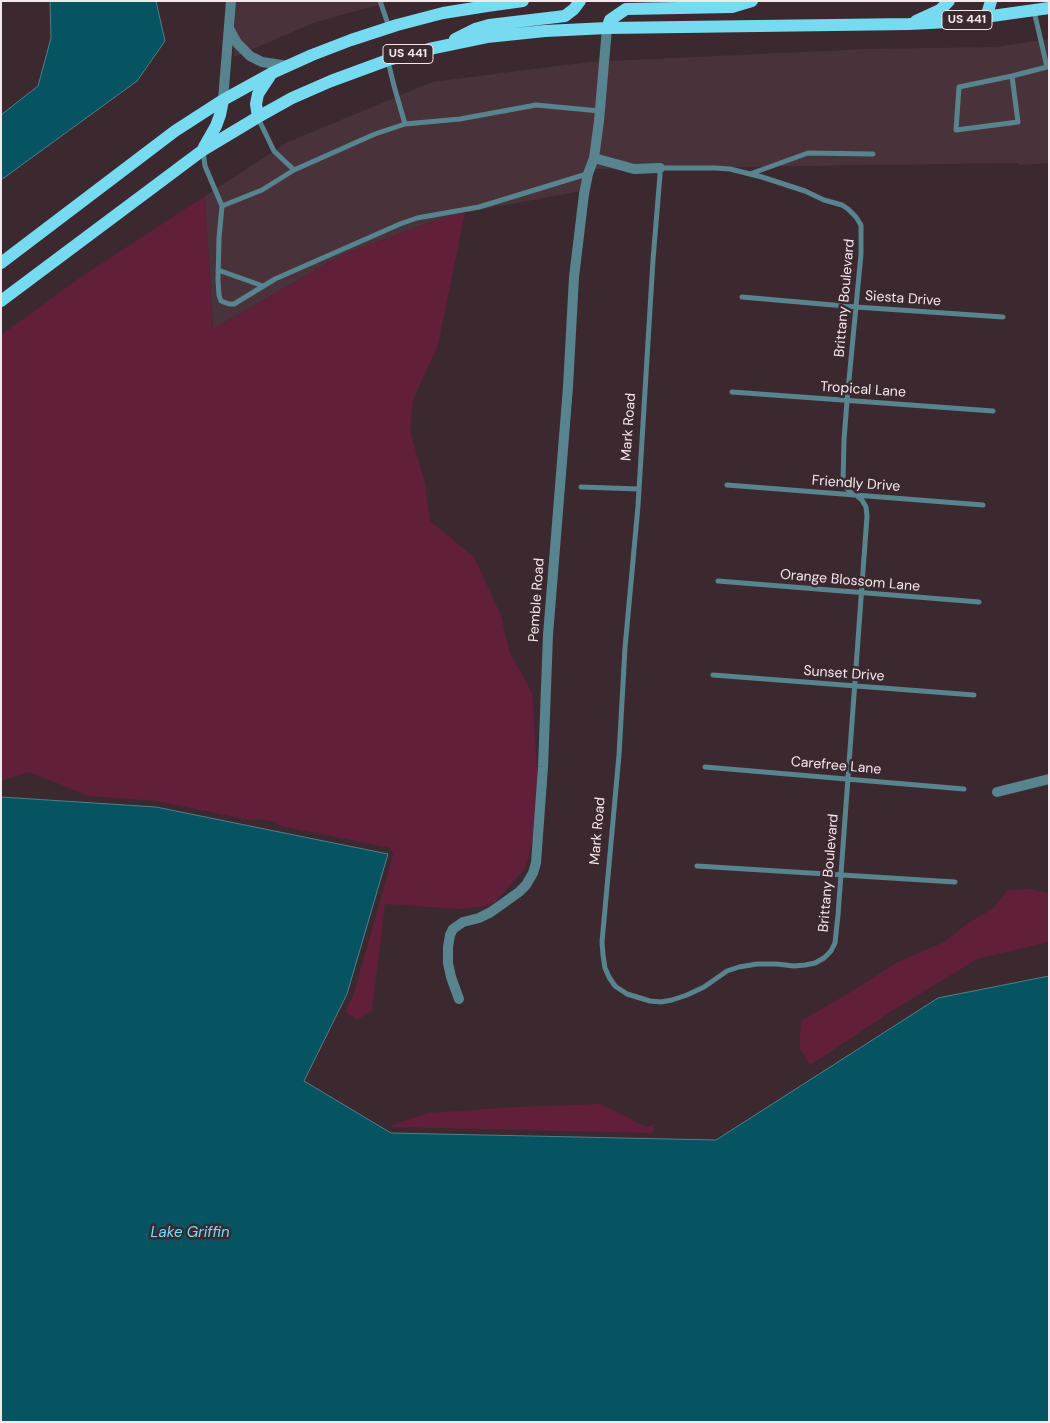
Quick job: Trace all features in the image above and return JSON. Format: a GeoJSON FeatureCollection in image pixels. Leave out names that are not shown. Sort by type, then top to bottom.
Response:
{"type":"FeatureCollection","features":[{"type":"Feature","properties":{"kind":"main road","name":"US 441"},"geometry":{"type":"LineString","coordinates":[[1,262],[175,131],[222,100],[288,66],[351,40],[443,13],[523,1]]}},
{"type":"Feature","properties":{"kind":"main road"},"geometry":{"type":"LineString","coordinates":[[450,44],[458,37],[489,25],[565,16],[580,1]]}},
{"type":"Feature","properties":{"kind":"main road"},"geometry":{"type":"LineString","coordinates":[[607,28],[610,20],[626,9],[732,7],[752,1]]}},
{"type":"Feature","properties":{"kind":"main road"},"geometry":{"type":"LineString","coordinates":[[909,24],[940,10],[949,1]]}},
{"type":"Feature","properties":{"kind":"main road"},"geometry":{"type":"LineString","coordinates":[[988,17],[992,1]]}},
{"type":"Feature","properties":{"kind":"main road","name":"US 441"},"geometry":{"type":"LineString","coordinates":[[1,301],[203,150],[258,117],[292,98],[331,81],[388,60],[429,48],[487,37],[526,33],[607,28],[909,24],[950,22],[1049,8]]}},
{"type":"Feature","properties":{"kind":"main road"},"geometry":{"type":"LineString","coordinates":[[258,117],[256,104],[258,94],[272,74]]}},
{"type":"Feature","properties":{"kind":"main road"},"geometry":{"type":"LineString","coordinates":[[203,150],[216,126],[222,100]]}},
{"type":"Feature","properties":{"kind":"street"},"geometry":{"type":"LineString","coordinates":[[222,100],[231,1]]}},
{"type":"Feature","properties":{"kind":"street"},"geometry":{"type":"LineString","coordinates":[[229,28],[237,43],[250,56],[262,62],[288,66]]}},
{"type":"Feature","properties":{"kind":"street"},"geometry":{"type":"LineString","coordinates":[[607,28],[594,158],[634,169],[660,168]]}},
{"type":"Feature","properties":{"kind":"street","name":"Pemble Road"},"geometry":{"type":"LineString","coordinates":[[459,999],[448,962],[450,935],[463,922],[479,918],[491,912],[519,892],[526,885],[536,863],[543,767],[548,635],[567,397],[574,277],[584,194],[594,158]]}},
{"type":"Feature","properties":{"kind":"street"},"geometry":{"type":"LineString","coordinates":[[997,792],[1049,778]]}},
{"type":"Feature","properties":{"kind":"lane"},"geometry":{"type":"LineString","coordinates":[[380,1],[389,28]]}},
{"type":"Feature","properties":{"kind":"lane"},"geometry":{"type":"LineString","coordinates":[[1012,76],[1018,122],[956,130],[959,88],[1048,67],[1034,10]]}},
{"type":"Feature","properties":{"kind":"lane"},"geometry":{"type":"LineString","coordinates":[[388,60],[405,124]]}},
{"type":"Feature","properties":{"kind":"lane"},"geometry":{"type":"LineString","coordinates":[[222,206],[262,190],[294,170],[375,134],[405,124],[460,119],[536,105],[600,111]]}},
{"type":"Feature","properties":{"kind":"lane"},"geometry":{"type":"LineString","coordinates":[[258,117],[274,151],[294,170]]}},
{"type":"Feature","properties":{"kind":"lane"},"geometry":{"type":"LineString","coordinates":[[203,150],[205,166],[222,206],[218,270],[219,295],[222,301],[229,304],[234,304],[275,279],[400,224],[417,218],[479,207],[588,174]]}},
{"type":"Feature","properties":{"kind":"lane"},"geometry":{"type":"LineString","coordinates":[[750,174],[808,153],[873,154]]}},
{"type":"Feature","properties":{"kind":"lane","name":"Brittany Boulevard"},"geometry":{"type":"LineString","coordinates":[[607,886],[602,942],[605,968],[615,986],[627,994],[650,1001],[661,1002],[687,995],[704,987],[727,971],[739,967],[757,964],[794,966],[815,963],[831,951],[835,943],[867,516],[866,507],[862,500],[854,495],[843,482],[846,401],[862,237],[861,225],[856,216],[842,205],[750,174],[715,168],[660,168]]}},
{"type":"Feature","properties":{"kind":"lane","name":"Mark Road"},"geometry":{"type":"LineString","coordinates":[[607,886],[639,489],[660,168]]}},
{"type":"Feature","properties":{"kind":"lane"},"geometry":{"type":"LineString","coordinates":[[218,270],[263,286]]}},
{"type":"Feature","properties":{"kind":"lane","name":"Siesta Drive"},"geometry":{"type":"LineString","coordinates":[[742,297],[1002,317]]}},
{"type":"Feature","properties":{"kind":"lane","name":"Tropical Lane"},"geometry":{"type":"LineString","coordinates":[[732,392],[993,411]]}},
{"type":"Feature","properties":{"kind":"lane","name":"Friendly Drive"},"geometry":{"type":"LineString","coordinates":[[727,485],[983,505]]}},
{"type":"Feature","properties":{"kind":"lane"},"geometry":{"type":"LineString","coordinates":[[581,487],[639,489]]}},
{"type":"Feature","properties":{"kind":"lane","name":"Orange Blossom Lane"},"geometry":{"type":"LineString","coordinates":[[718,581],[979,602]]}},
{"type":"Feature","properties":{"kind":"lane","name":"Sunset Drive"},"geometry":{"type":"LineString","coordinates":[[713,675],[974,695]]}},
{"type":"Feature","properties":{"kind":"lane","name":"Carefree Lane"},"geometry":{"type":"LineString","coordinates":[[705,767],[964,789]]}},
{"type":"Feature","properties":{"kind":"lane"},"geometry":{"type":"LineString","coordinates":[[697,866],[955,882]]}},
{"type":"Feature","properties":{"kind":"shaded area"},"geometry":{"type":"Polygon","coordinates":[[[235,1],[393,1],[316,22],[234,57],[235,1]]]}},
{"type":"Feature","properties":{"kind":"shaded area"},"geometry":{"type":"Polygon","coordinates":[[[1049,39],[1049,163],[1019,165],[1019,163],[593,169],[582,179],[581,191],[447,216],[342,255],[213,329],[205,196],[288,142],[432,82],[589,62],[866,49],[996,47],[1049,39]]]}},
{"type":"Feature","properties":{"kind":"shaded area"},"geometry":{"type":"Polygon","coordinates":[[[205,196],[213,329],[342,255],[447,216],[465,213],[438,345],[413,400],[410,431],[425,483],[430,521],[474,557],[501,615],[509,651],[532,693],[540,809],[526,867],[493,905],[462,909],[385,904],[372,1011],[357,1020],[345,1011],[353,996],[393,855],[390,848],[280,826],[276,822],[257,819],[254,821],[156,801],[89,796],[29,772],[1,781],[1,335],[81,277],[205,196]]]}},
{"type":"Feature","properties":{"kind":"shaded area"},"geometry":{"type":"Polygon","coordinates":[[[1030,889],[1049,893],[1049,942],[977,959],[810,1064],[800,1049],[801,1021],[896,963],[944,942],[967,924],[993,908],[1008,890],[1030,889]]]}},
{"type":"Feature","properties":{"kind":"shaded area"},"geometry":{"type":"Polygon","coordinates":[[[601,1104],[646,1127],[655,1125],[652,1133],[390,1126],[428,1113],[601,1104]]]}},
{"type":"Feature","properties":{"kind":"water"},"geometry":{"type":"Polygon","coordinates":[[[50,1],[156,1],[165,41],[137,81],[1,180],[1,115],[38,86],[51,38],[50,1]]]}},
{"type":"Feature","properties":{"kind":"water","name":"Lake Griffin"},"geometry":{"type":"Polygon","coordinates":[[[1,797],[156,807],[388,854],[347,994],[304,1081],[391,1133],[716,1140],[938,998],[1049,976],[1049,1422],[1,1422],[1,797]]]}}]}
